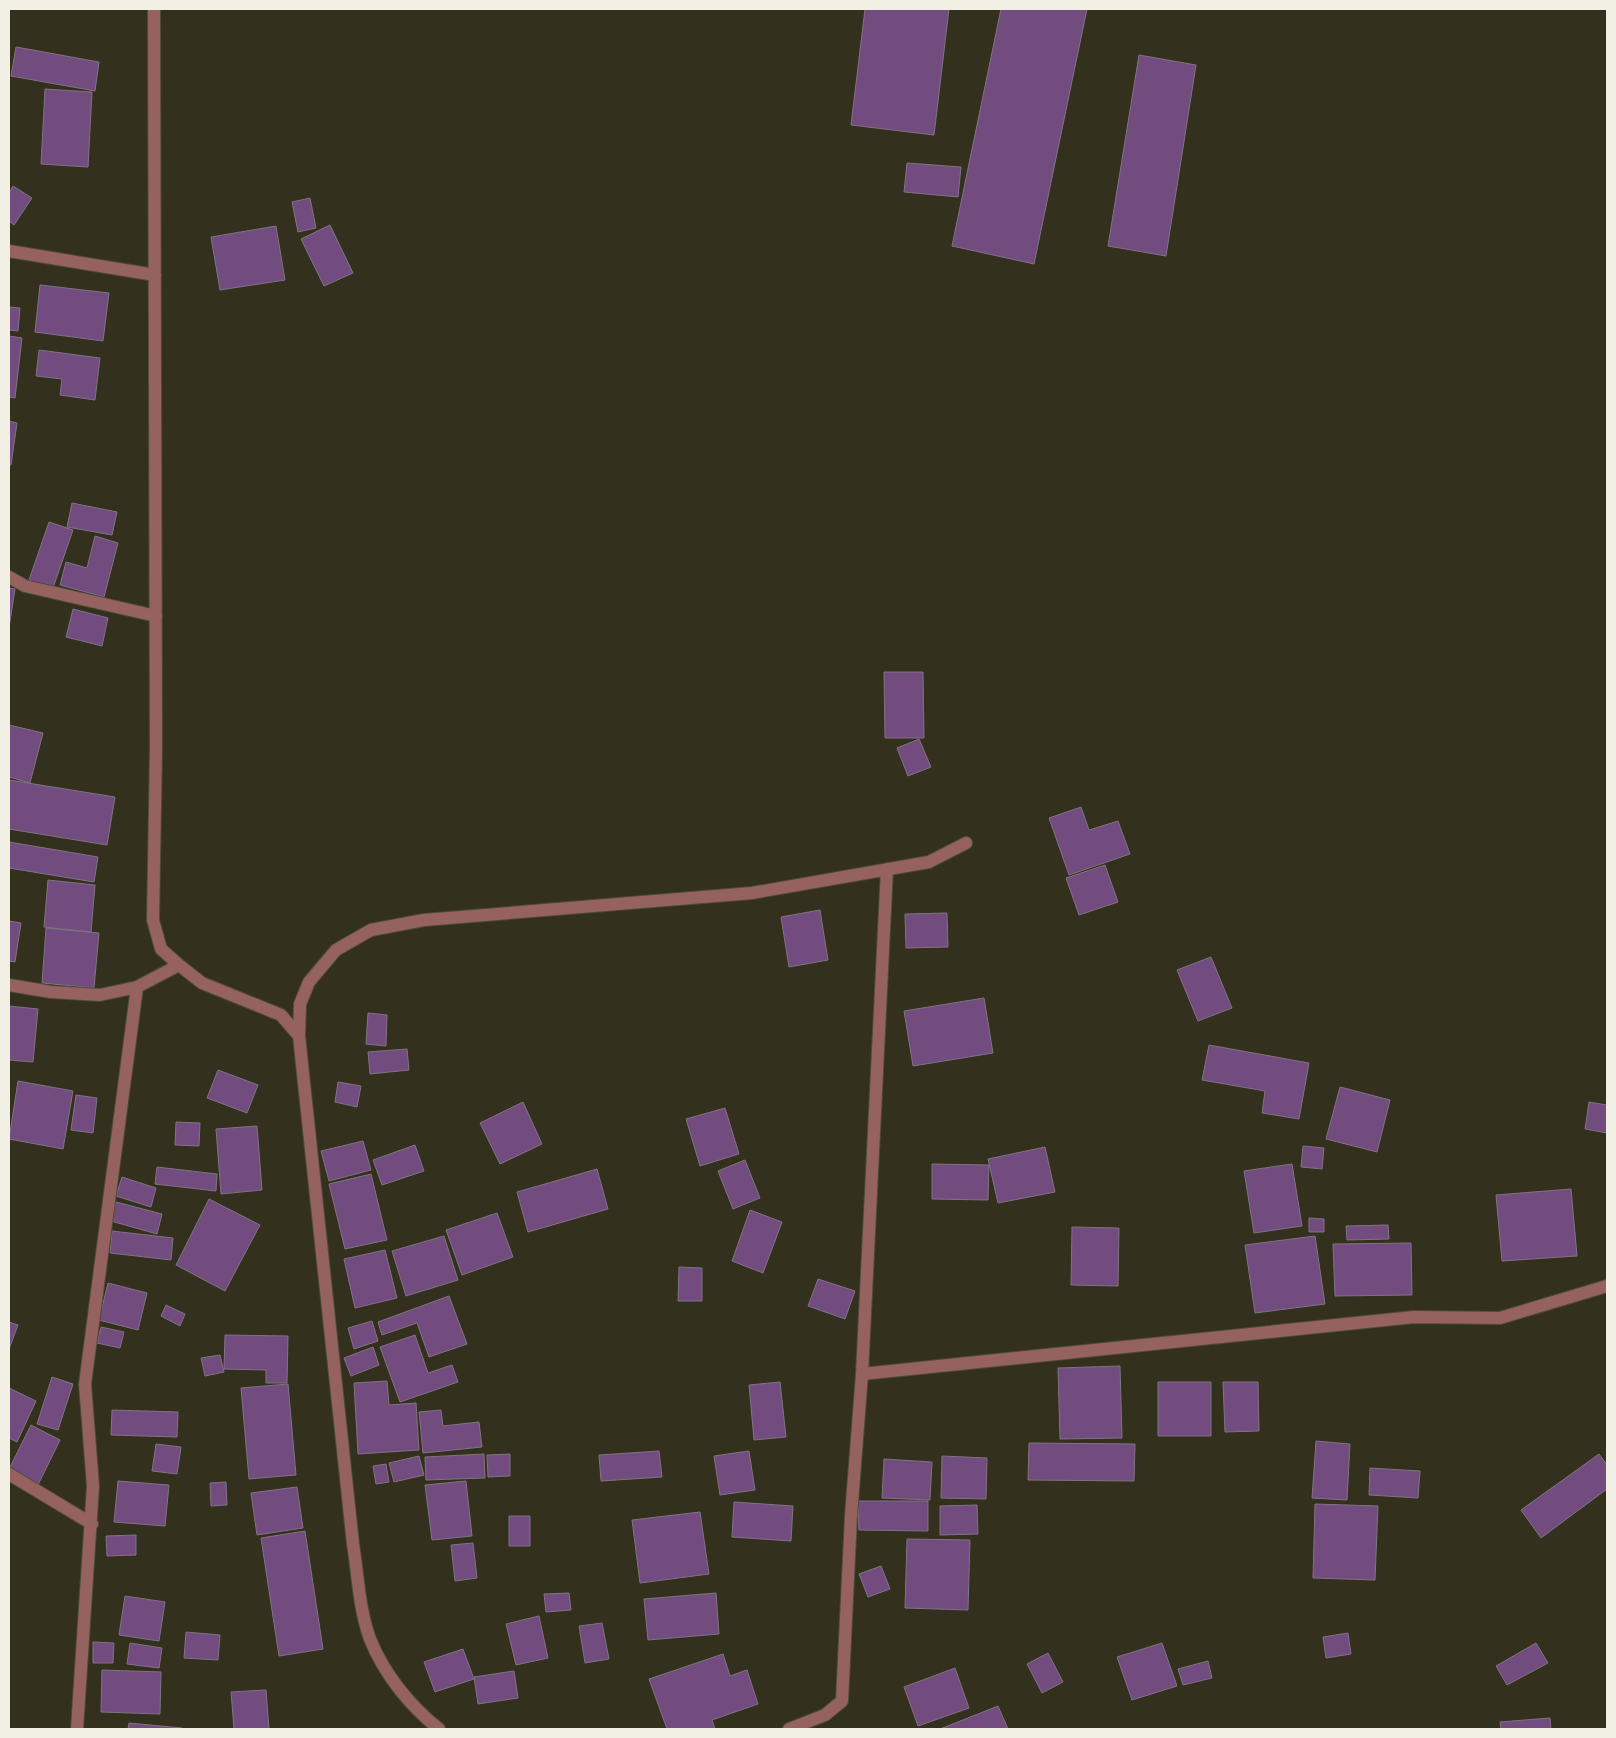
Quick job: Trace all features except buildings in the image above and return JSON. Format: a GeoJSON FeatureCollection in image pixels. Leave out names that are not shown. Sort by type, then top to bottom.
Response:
{"type":"FeatureCollection","features":[{"type":"Feature","properties":{"kind":"street"},"geometry":{"type":"LineString","coordinates":[[154,9],[156,748],[153,920],[161,949],[179,965],[202,983],[281,1015],[299,1036]]}},
{"type":"Feature","properties":{"kind":"street"},"geometry":{"type":"LineString","coordinates":[[9,251],[155,274]]}},
{"type":"Feature","properties":{"kind":"street"},"geometry":{"type":"LineString","coordinates":[[9,578],[26,586],[156,616]]}},
{"type":"Feature","properties":{"kind":"street"},"geometry":{"type":"LineString","coordinates":[[439,1729],[420,1714],[384,1668],[370,1637],[361,1601],[353,1544],[299,1036],[300,1004],[308,982],[336,950],[371,930],[424,920],[752,893],[929,862],[966,844]]}},
{"type":"Feature","properties":{"kind":"street"},"geometry":{"type":"LineString","coordinates":[[789,1729],[825,1716],[842,1701],[851,1516],[862,1374],[887,869]]}},
{"type":"Feature","properties":{"kind":"street"},"geometry":{"type":"LineString","coordinates":[[9,985],[51,992],[100,995],[136,987],[179,965]]}},
{"type":"Feature","properties":{"kind":"street"},"geometry":{"type":"LineString","coordinates":[[77,1729],[93,1486],[85,1384],[136,987]]}},
{"type":"Feature","properties":{"kind":"street"},"geometry":{"type":"LineString","coordinates":[[862,1374],[1414,1317],[1500,1318],[1607,1286]]}},
{"type":"Feature","properties":{"kind":"street"},"geometry":{"type":"LineString","coordinates":[[9,1474],[92,1524]]}}]}
